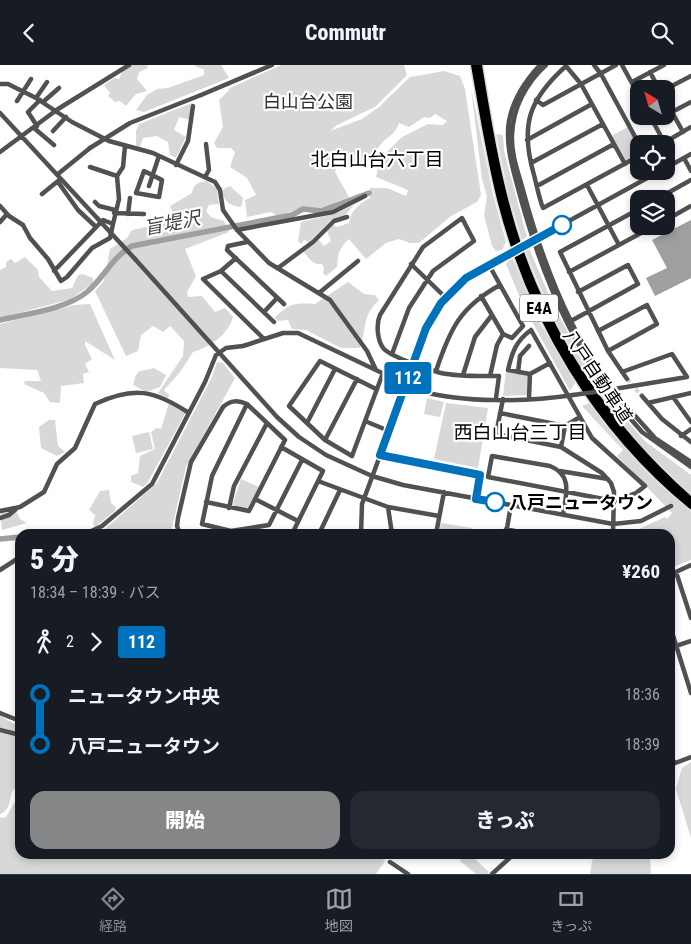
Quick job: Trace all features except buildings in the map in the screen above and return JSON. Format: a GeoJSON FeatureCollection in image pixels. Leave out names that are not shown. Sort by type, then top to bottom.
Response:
{"type":"FeatureCollection","features":[{"type":"Feature","properties":{"kind":"highway","name":"八戸自動車道"},"geometry":{"type":"LineString","coordinates":[[474,65],[500,200],[519,260],[542,315],[573,371],[604,417],[641,460],[691,506]]}},
{"type":"Feature","properties":{"kind":"highway","name":"八戸自動車道"},"geometry":{"type":"LineString","coordinates":[[479,65],[496,160],[513,227],[522,257],[547,315],[574,364],[605,410],[647,459],[691,500]]}},
{"type":"Feature","properties":{"kind":"street"},"geometry":{"type":"LineString","coordinates":[[0,152],[57,111],[130,65]]}},
{"type":"Feature","properties":{"kind":"street"},"geometry":{"type":"LineString","coordinates":[[42,194],[90,148],[130,123],[272,65]]}},
{"type":"Feature","properties":{"kind":"street"},"geometry":{"type":"LineString","coordinates":[[540,65],[516,97],[508,132],[512,165],[533,241],[572,333],[604,382],[571,321],[533,241],[514,157],[512,135],[519,102],[532,79],[546,65]]}},
{"type":"Feature","properties":{"kind":"street"},"geometry":{"type":"LineString","coordinates":[[594,65],[601,73],[634,135]]}},
{"type":"Feature","properties":{"kind":"street"},"geometry":{"type":"LineString","coordinates":[[536,100],[543,105],[616,65]]}},
{"type":"Feature","properties":{"kind":"street"},"geometry":{"type":"LineString","coordinates":[[622,65],[630,80]]}},
{"type":"Feature","properties":{"kind":"street"},"geometry":{"type":"LineString","coordinates":[[637,80],[664,65]]}},
{"type":"Feature","properties":{"kind":"street"},"geometry":{"type":"LineString","coordinates":[[625,164],[581,84],[566,66],[545,86],[536,100],[528,122],[527,140],[531,163],[544,208],[587,185],[625,164],[630,161]]}},
{"type":"Feature","properties":{"kind":"street"},"geometry":{"type":"LineString","coordinates":[[650,72],[654,80]]}},
{"type":"Feature","properties":{"kind":"street"},"geometry":{"type":"LineString","coordinates":[[675,84],[691,76]]}},
{"type":"Feature","properties":{"kind":"street"},"geometry":{"type":"LineString","coordinates":[[18,101],[30,79]]}},
{"type":"Feature","properties":{"kind":"street"},"geometry":{"type":"LineString","coordinates":[[40,100],[47,82]]}},
{"type":"Feature","properties":{"kind":"street"},"geometry":{"type":"LineString","coordinates":[[0,84],[8,84],[40,100],[109,141],[158,156],[205,177],[218,187],[223,210],[247,241],[278,268],[333,303],[367,351],[376,370]]}},
{"type":"Feature","properties":{"kind":"street"},"geometry":{"type":"LineString","coordinates":[[54,145],[36,127],[28,112],[40,100],[59,88]]}},
{"type":"Feature","properties":{"kind":"street"},"geometry":{"type":"LineString","coordinates":[[675,110],[691,101]]}},
{"type":"Feature","properties":{"kind":"street"},"geometry":{"type":"LineString","coordinates":[[527,140],[592,104]]}},
{"type":"Feature","properties":{"kind":"street"},"geometry":{"type":"LineString","coordinates":[[176,165],[188,141],[193,107]]}},
{"type":"Feature","properties":{"kind":"street"},"geometry":{"type":"LineString","coordinates":[[0,113],[23,136],[277,417],[299,437],[326,455],[372,476],[476,499],[613,524],[641,521],[671,506]]}},
{"type":"Feature","properties":{"kind":"street"},"geometry":{"type":"LineString","coordinates":[[53,131],[66,117]]}},
{"type":"Feature","properties":{"kind":"street"},"geometry":{"type":"LineString","coordinates":[[675,117],[683,132]]}},
{"type":"Feature","properties":{"kind":"street"},"geometry":{"type":"LineString","coordinates":[[531,163],[603,124]]}},
{"type":"Feature","properties":{"kind":"street"},"geometry":{"type":"LineString","coordinates":[[675,136],[691,127]]}},
{"type":"Feature","properties":{"kind":"street"},"geometry":{"type":"LineString","coordinates":[[205,177],[209,170],[206,144]]}},
{"type":"Feature","properties":{"kind":"street"},"geometry":{"type":"LineString","coordinates":[[537,186],[614,144]]}},
{"type":"Feature","properties":{"kind":"street"},"geometry":{"type":"LineString","coordinates":[[0,206],[7,214],[23,225],[61,281],[67,277],[92,248],[110,237],[119,190],[117,176],[123,167],[125,147]]}},
{"type":"Feature","properties":{"kind":"street"},"geometry":{"type":"LineString","coordinates":[[675,163],[691,154]]}},
{"type":"Feature","properties":{"kind":"street"},"geometry":{"type":"LineString","coordinates":[[149,186],[154,175],[158,156]]}},
{"type":"Feature","properties":{"kind":"street"},"geometry":{"type":"LineString","coordinates":[[684,158],[691,171]]}},
{"type":"Feature","properties":{"kind":"street"},"geometry":{"type":"LineString","coordinates":[[90,167],[117,176]]}},
{"type":"Feature","properties":{"kind":"street"},"geometry":{"type":"LineString","coordinates":[[143,172],[154,175],[162,181],[159,197],[136,193],[143,172]]}},
{"type":"Feature","properties":{"kind":"street"},"geometry":{"type":"LineString","coordinates":[[59,178],[78,211],[95,226]]}},
{"type":"Feature","properties":{"kind":"street"},"geometry":{"type":"LineString","coordinates":[[361,529],[360,517],[372,476],[426,328],[445,297],[462,281],[642,180]]}},
{"type":"Feature","properties":{"kind":"street"},"geometry":{"type":"LineString","coordinates":[[673,190],[691,180]]}},
{"type":"Feature","properties":{"kind":"street"},"geometry":{"type":"LineString","coordinates":[[587,185],[619,245]]}},
{"type":"Feature","properties":{"kind":"street"},"geometry":{"type":"LineString","coordinates":[[237,230],[333,212],[365,196]]}},
{"type":"Feature","properties":{"kind":"street"},"geometry":{"type":"LineString","coordinates":[[128,214],[130,198]]}},
{"type":"Feature","properties":{"kind":"street"},"geometry":{"type":"LineString","coordinates":[[95,202],[99,206],[115,212],[144,214]]}},
{"type":"Feature","properties":{"kind":"street"},"geometry":{"type":"LineString","coordinates":[[675,214],[691,206]]}},
{"type":"Feature","properties":{"kind":"street"},"geometry":{"type":"LineString","coordinates":[[0,222],[7,214]]}},
{"type":"Feature","properties":{"kind":"street"},"geometry":{"type":"LineString","coordinates":[[628,379],[608,351],[560,252],[630,214]]}},
{"type":"Feature","properties":{"kind":"street"},"geometry":{"type":"LineString","coordinates":[[278,268],[313,242],[334,221],[347,217]]}},
{"type":"Feature","properties":{"kind":"street"},"geometry":{"type":"LineString","coordinates":[[392,354],[409,307],[427,279],[437,267],[474,241],[462,218],[422,247],[411,264],[378,320],[381,345],[392,354],[436,371],[500,377],[496,398]]}},
{"type":"Feature","properties":{"kind":"street"},"geometry":{"type":"LineString","coordinates":[[54,271],[95,226],[103,220],[113,224]]}},
{"type":"Feature","properties":{"kind":"street"},"geometry":{"type":"LineString","coordinates":[[569,272],[637,235]]}},
{"type":"Feature","properties":{"kind":"street"},"geometry":{"type":"LineString","coordinates":[[247,241],[226,248],[284,303]]}},
{"type":"Feature","properties":{"kind":"street"},"geometry":{"type":"LineString","coordinates":[[236,258],[221,271],[203,279],[203,281],[264,339]]}},
{"type":"Feature","properties":{"kind":"street"},"geometry":{"type":"LineString","coordinates":[[318,293],[358,261]]}},
{"type":"Feature","properties":{"kind":"street"},"geometry":{"type":"LineString","coordinates":[[411,264],[445,297]]}},
{"type":"Feature","properties":{"kind":"street"},"geometry":{"type":"LineString","coordinates":[[481,296],[503,334],[512,338],[524,326],[489,265]]}},
{"type":"Feature","properties":{"kind":"street"},"geometry":{"type":"LineString","coordinates":[[571,321],[638,284],[628,265],[578,292]]}},
{"type":"Feature","properties":{"kind":"street"},"geometry":{"type":"LineString","coordinates":[[221,271],[274,321]]}},
{"type":"Feature","properties":{"kind":"street"},"geometry":{"type":"LineString","coordinates":[[436,371],[454,324],[467,307],[500,285]]}},
{"type":"Feature","properties":{"kind":"street"},"geometry":{"type":"LineString","coordinates":[[264,312],[277,298]]}},
{"type":"Feature","properties":{"kind":"street"},"geometry":{"type":"LineString","coordinates":[[598,331],[647,305],[657,324],[608,351]]}},
{"type":"Feature","properties":{"kind":"street"},"geometry":{"type":"LineString","coordinates":[[464,375],[475,337],[492,315]]}},
{"type":"Feature","properties":{"kind":"street"},"geometry":{"type":"LineString","coordinates":[[550,363],[530,374],[508,370],[511,356],[518,343],[531,330],[571,395],[580,417],[592,438],[645,486],[636,493],[614,501],[567,492],[488,477],[492,456],[550,466],[558,471],[567,483],[567,492],[563,515]]}},
{"type":"Feature","properties":{"kind":"street"},"geometry":{"type":"LineString","coordinates":[[96,529],[102,526],[152,484],[205,382],[214,357],[226,348],[244,346],[283,333],[298,333],[406,384],[432,394],[503,399],[571,395],[687,377],[672,354],[622,372]]}},
{"type":"Feature","properties":{"kind":"street"},"geometry":{"type":"LineString","coordinates":[[490,376],[494,355],[503,334]]}},
{"type":"Feature","properties":{"kind":"street"},"geometry":{"type":"LineString","coordinates":[[518,372],[520,356],[529,346]]}},
{"type":"Feature","properties":{"kind":"street"},"geometry":{"type":"LineString","coordinates":[[376,389],[320,361],[289,406],[325,440],[352,456],[383,373]]}},
{"type":"Feature","properties":{"kind":"street"},"geometry":{"type":"LineString","coordinates":[[307,423],[336,369]]}},
{"type":"Feature","properties":{"kind":"street"},"geometry":{"type":"LineString","coordinates":[[529,398],[530,374]]}},
{"type":"Feature","properties":{"kind":"street"},"geometry":{"type":"LineString","coordinates":[[325,440],[357,379]]}},
{"type":"Feature","properties":{"kind":"street"},"geometry":{"type":"LineString","coordinates":[[0,518],[9,515],[44,492],[57,464],[75,448],[95,404],[120,393],[156,395],[189,413]]}},
{"type":"Feature","properties":{"kind":"street"},"geometry":{"type":"LineString","coordinates":[[648,403],[691,393]]}},
{"type":"Feature","properties":{"kind":"street"},"geometry":{"type":"LineString","coordinates":[[642,396],[680,436],[691,442]]}},
{"type":"Feature","properties":{"kind":"street"},"geometry":{"type":"LineString","coordinates":[[674,397],[691,422]]}},
{"type":"Feature","properties":{"kind":"street"},"geometry":{"type":"LineString","coordinates":[[503,399],[496,434],[561,447],[602,473],[608,479],[614,492],[613,529]]}},
{"type":"Feature","properties":{"kind":"street"},"geometry":{"type":"LineString","coordinates":[[691,462],[655,438],[618,400],[642,431],[691,467]]}},
{"type":"Feature","properties":{"kind":"street"},"geometry":{"type":"LineString","coordinates":[[178,529],[178,518],[191,462],[223,407],[232,401],[247,404],[285,439],[249,511],[206,503]]}},
{"type":"Feature","properties":{"kind":"street"},"geometry":{"type":"LineString","coordinates":[[224,529],[202,523],[212,476],[247,404]]}},
{"type":"Feature","properties":{"kind":"street"},"geometry":{"type":"LineString","coordinates":[[500,413],[565,426],[580,417]]}},
{"type":"Feature","properties":{"kind":"street"},"geometry":{"type":"LineString","coordinates":[[365,421],[389,431]]}},
{"type":"Feature","properties":{"kind":"street"},"geometry":{"type":"LineString","coordinates":[[230,508],[234,486],[267,423]]}},
{"type":"Feature","properties":{"kind":"street"},"geometry":{"type":"LineString","coordinates":[[561,447],[565,426]]}},
{"type":"Feature","properties":{"kind":"street"},"geometry":{"type":"LineString","coordinates":[[680,436],[691,429]]}},
{"type":"Feature","properties":{"kind":"street"},"geometry":{"type":"LineString","coordinates":[[281,447],[323,471],[294,529]]}},
{"type":"Feature","properties":{"kind":"street"},"geometry":{"type":"LineString","coordinates":[[380,455],[480,475],[476,499]]}},
{"type":"Feature","properties":{"kind":"street"},"geometry":{"type":"LineString","coordinates":[[246,529],[268,526],[302,460]]}},
{"type":"Feature","properties":{"kind":"street"},"geometry":{"type":"LineString","coordinates":[[558,471],[608,479]]}},
{"type":"Feature","properties":{"kind":"street"},"geometry":{"type":"LineString","coordinates":[[318,481],[388,507],[439,516]]}},
{"type":"Feature","properties":{"kind":"street"},"geometry":{"type":"LineString","coordinates":[[321,529],[340,490]]}},
{"type":"Feature","properties":{"kind":"street"},"geometry":{"type":"LineString","coordinates":[[437,529],[444,492]]}},
{"type":"Feature","properties":{"kind":"street"},"geometry":{"type":"LineString","coordinates":[[255,499],[298,521]]}},
{"type":"Feature","properties":{"kind":"street"},"geometry":{"type":"LineString","coordinates":[[507,529],[511,505]]}},
{"type":"Feature","properties":{"kind":"street"},"geometry":{"type":"LineString","coordinates":[[388,507],[391,529]]}},
{"type":"Feature","properties":{"kind":"street"},"geometry":{"type":"LineString","coordinates":[[0,511],[16,509]]}},
{"type":"Feature","properties":{"kind":"street"},"geometry":{"type":"LineString","coordinates":[[0,570],[15,560]]}},
{"type":"Feature","properties":{"kind":"street"},"geometry":{"type":"LineString","coordinates":[[691,565],[676,572],[691,618]]}},
{"type":"Feature","properties":{"kind":"street"},"geometry":{"type":"LineString","coordinates":[[676,646],[691,641]]}},
{"type":"Feature","properties":{"kind":"street"},"geometry":{"type":"LineString","coordinates":[[675,643],[691,693]]}},
{"type":"Feature","properties":{"kind":"street"},"geometry":{"type":"LineString","coordinates":[[0,713],[15,719]]}},
{"type":"Feature","properties":{"kind":"street"},"geometry":{"type":"LineString","coordinates":[[0,730],[15,734]]}},
{"type":"Feature","properties":{"kind":"street"},"geometry":{"type":"LineString","coordinates":[[675,763],[691,757]]}},
{"type":"Feature","properties":{"kind":"street"},"geometry":{"type":"LineString","coordinates":[[492,874],[508,859]]}},
{"type":"Feature","properties":{"kind":"street"},"geometry":{"type":"LineString","coordinates":[[390,862],[408,874]]}},
{"type":"Feature","properties":{"kind":"green space"},"geometry":{"type":"Polygon","coordinates":[[[132,65],[147,65],[148,68],[139,72],[137,79],[147,91],[136,94],[126,106],[120,101],[115,102],[108,96],[110,93],[104,85],[114,78],[119,79],[122,72],[132,65]]]}},
{"type":"Feature","properties":{"kind":"green space"},"geometry":{"type":"Polygon","coordinates":[[[193,65],[221,65],[229,78],[144,112],[136,110],[147,95],[157,89],[168,88],[204,75],[204,70],[193,65]]]}},
{"type":"Feature","properties":{"kind":"green space","name":"白山台公園"},"geometry":{"type":"Polygon","coordinates":[[[281,65],[404,65],[407,75],[375,107],[337,125],[330,131],[362,119],[379,107],[410,77],[444,71],[460,76],[465,89],[481,195],[477,202],[451,216],[419,243],[410,243],[399,239],[386,243],[366,259],[349,239],[340,251],[337,267],[326,276],[323,273],[324,268],[322,264],[313,262],[303,251],[318,239],[324,246],[331,241],[327,231],[333,225],[337,227],[349,223],[351,215],[356,208],[370,198],[370,188],[387,188],[406,196],[408,190],[376,177],[380,159],[402,137],[428,124],[443,125],[447,121],[435,114],[430,118],[424,117],[409,127],[399,123],[371,159],[357,165],[337,165],[335,172],[349,197],[320,209],[305,207],[277,216],[271,212],[247,217],[245,200],[256,195],[247,178],[230,167],[235,152],[231,148],[217,148],[214,143],[223,127],[219,100],[228,89],[281,65]]]}},
{"type":"Feature","properties":{"kind":"green space"},"geometry":{"type":"Polygon","coordinates":[[[471,88],[493,194],[506,242],[502,250],[496,251],[492,246],[484,215],[487,196],[482,179],[471,88]]]}},
{"type":"Feature","properties":{"kind":"green space"},"geometry":{"type":"Polygon","coordinates":[[[192,103],[190,120],[179,117],[174,130],[186,137],[176,158],[170,155],[168,142],[157,136],[143,138],[140,147],[136,146],[136,131],[139,124],[192,103]]]}},
{"type":"Feature","properties":{"kind":"green space"},"geometry":{"type":"Polygon","coordinates":[[[628,127],[632,135],[630,135],[630,159],[626,161],[611,136],[628,127]]]}},
{"type":"Feature","properties":{"kind":"green space"},"geometry":{"type":"Polygon","coordinates":[[[496,134],[503,135],[504,151],[527,237],[522,240],[509,198],[496,134]]]}},
{"type":"Feature","properties":{"kind":"green space"},"geometry":{"type":"Polygon","coordinates":[[[207,181],[217,189],[219,204],[209,205],[206,211],[211,217],[224,221],[229,232],[185,249],[196,276],[187,292],[188,297],[202,296],[215,312],[225,308],[233,317],[223,335],[206,347],[193,352],[180,372],[164,390],[169,395],[168,399],[158,393],[183,356],[184,341],[170,326],[163,332],[153,326],[141,335],[138,351],[126,356],[95,291],[104,281],[110,249],[127,238],[132,230],[170,222],[174,215],[170,206],[192,193],[197,184],[207,181]]]}},
{"type":"Feature","properties":{"kind":"green space"},"geometry":{"type":"Polygon","coordinates":[[[230,186],[243,198],[241,207],[228,203],[225,198],[222,192],[230,186]]]}},
{"type":"Feature","properties":{"kind":"green space"},"geometry":{"type":"Polygon","coordinates":[[[354,205],[345,215],[331,220],[309,242],[304,240],[301,244],[298,241],[301,222],[334,214],[354,205]]]}},
{"type":"Feature","properties":{"kind":"green space"},"geometry":{"type":"Polygon","coordinates":[[[529,248],[554,307],[595,381],[590,381],[554,317],[525,250],[529,248]]]}},
{"type":"Feature","properties":{"kind":"green space"},"geometry":{"type":"Polygon","coordinates":[[[25,257],[38,270],[39,277],[52,291],[72,288],[78,275],[83,274],[93,278],[93,283],[71,299],[0,318],[0,270],[6,267],[6,262],[11,259],[15,263],[25,257]]]}},
{"type":"Feature","properties":{"kind":"green space"},"geometry":{"type":"Polygon","coordinates":[[[512,257],[539,321],[575,383],[570,391],[523,305],[506,264],[512,257]]]}},
{"type":"Feature","properties":{"kind":"green space"},"geometry":{"type":"Polygon","coordinates":[[[348,282],[364,294],[375,295],[379,300],[367,317],[360,348],[341,348],[306,330],[292,329],[288,320],[277,321],[275,317],[289,306],[315,304],[348,282]]]}},
{"type":"Feature","properties":{"kind":"green space"},"geometry":{"type":"Polygon","coordinates":[[[90,304],[115,360],[85,341],[92,359],[85,364],[89,372],[83,374],[84,383],[61,386],[60,403],[50,402],[44,393],[24,384],[25,381],[41,381],[37,370],[0,368],[0,324],[74,305],[90,304]]]}},
{"type":"Feature","properties":{"kind":"green space"},"geometry":{"type":"Polygon","coordinates":[[[217,362],[223,363],[235,378],[186,467],[173,529],[105,529],[157,483],[212,377],[217,362]]]}},
{"type":"Feature","properties":{"kind":"green space"},"geometry":{"type":"Polygon","coordinates":[[[154,368],[166,375],[160,387],[146,392],[133,385],[136,375],[140,371],[154,368]]]}},
{"type":"Feature","properties":{"kind":"green space"},"geometry":{"type":"Polygon","coordinates":[[[506,371],[528,375],[528,395],[503,396],[506,371]]]}},
{"type":"Feature","properties":{"kind":"green space"},"geometry":{"type":"Polygon","coordinates":[[[606,397],[645,441],[691,475],[691,495],[643,448],[602,398],[606,397]]]}},
{"type":"Feature","properties":{"kind":"green space"},"geometry":{"type":"Polygon","coordinates":[[[427,398],[444,402],[440,417],[424,414],[427,398]]]}},
{"type":"Feature","properties":{"kind":"green space"},"geometry":{"type":"Polygon","coordinates":[[[169,403],[186,412],[148,482],[143,487],[131,482],[131,476],[138,473],[140,456],[155,449],[151,432],[157,428],[161,429],[169,403]]]}},
{"type":"Feature","properties":{"kind":"green space"},"geometry":{"type":"Polygon","coordinates":[[[446,403],[488,408],[478,468],[434,459],[446,403]]]}},
{"type":"Feature","properties":{"kind":"green space"},"geometry":{"type":"Polygon","coordinates":[[[589,403],[636,461],[662,487],[691,511],[691,560],[675,566],[675,529],[639,529],[665,517],[667,519],[672,513],[617,456],[623,450],[582,406],[589,403]]]}},
{"type":"Feature","properties":{"kind":"green space"},"geometry":{"type":"Polygon","coordinates":[[[49,420],[55,420],[58,446],[65,452],[57,456],[41,448],[39,427],[49,420]]]}},
{"type":"Feature","properties":{"kind":"green space"},"geometry":{"type":"Polygon","coordinates":[[[149,432],[153,449],[136,453],[132,436],[149,432]]]}},
{"type":"Feature","properties":{"kind":"green space"},"geometry":{"type":"Polygon","coordinates":[[[241,479],[259,487],[247,509],[232,506],[241,479]]]}},
{"type":"Feature","properties":{"kind":"green space"},"geometry":{"type":"Polygon","coordinates":[[[109,490],[111,503],[116,507],[115,511],[95,527],[93,524],[95,515],[89,510],[100,491],[109,490]]]}},
{"type":"Feature","properties":{"kind":"green space"},"geometry":{"type":"Polygon","coordinates":[[[14,507],[20,519],[27,523],[2,530],[0,508],[14,507]]]}},
{"type":"Feature","properties":{"kind":"green space"},"geometry":{"type":"Polygon","coordinates":[[[441,523],[472,528],[472,529],[440,529],[441,523]]]}},
{"type":"Feature","properties":{"kind":"green space"},"geometry":{"type":"Polygon","coordinates":[[[0,716],[15,724],[15,789],[8,807],[0,814],[0,716]]]}},
{"type":"Feature","properties":{"kind":"green space"},"geometry":{"type":"Polygon","coordinates":[[[691,762],[691,838],[676,789],[682,768],[691,762]]]}},
{"type":"Feature","properties":{"kind":"green space"},"geometry":{"type":"Polygon","coordinates":[[[15,803],[15,859],[383,859],[385,861],[376,874],[0,874],[0,818],[6,817],[15,803]]]}},
{"type":"Feature","properties":{"kind":"green space"},"geometry":{"type":"Polygon","coordinates":[[[461,859],[475,859],[489,872],[487,874],[476,874],[460,861],[461,859]]]}},
{"type":"Feature","properties":{"kind":"green space"},"geometry":{"type":"Polygon","coordinates":[[[593,859],[650,859],[651,874],[590,874],[593,859]]]}},
{"type":"Feature","properties":{"kind":"shaded area"},"geometry":{"type":"Polygon","coordinates":[[[691,220],[691,278],[655,296],[646,278],[667,268],[652,240],[662,235],[675,235],[675,228],[691,220]]]}},
{"type":"Feature","properties":{"kind":"waterway","name":"盲堤沢"},"geometry":{"type":"LineString","coordinates":[[0,320],[57,307],[79,298],[93,286],[119,256],[132,246],[292,215],[303,209],[321,211],[369,193]]}},
{"type":"Feature","properties":{"kind":"waterway"},"geometry":{"type":"LineString","coordinates":[[0,539],[15,538]]}},
{"type":"Feature","properties":{"kind":"tunnel"},"geometry":{"type":"LineString","coordinates":[[627,379],[642,396]]}},
{"type":"Feature","properties":{"kind":"tunnel"},"geometry":{"type":"LineString","coordinates":[[606,381],[620,399]]}},
{"type":"Feature","properties":{"kind":"tunnel"},"geometry":{"type":"LineString","coordinates":[[602,383],[616,402]]}},
{"type":"Feature","properties":{"kind":"tunnel"},"geometry":{"type":"LineString","coordinates":[[671,506],[691,492]]}},
{"type":"Feature","properties":{"kind":"bus line","name":"112"},"geometry":{"type":"LineString","coordinates":[[495,502],[476,499],[480,475],[380,455],[426,328],[441,303],[458,284],[478,270],[562,225]]}},
{"type":"Feature","properties":{"kind":"place","name":"八戸ニュータウン"},"geometry":{"type":"Point","coordinates":[495,502]}},
{"type":"Feature","properties":{"kind":"district","name":"北白山台六丁目"},"geometry":{"type":"Point","coordinates":[377,159]}},
{"type":"Feature","properties":{"kind":"district","name":"西白山台三丁目"},"geometry":{"type":"Point","coordinates":[520,432]}}]}
